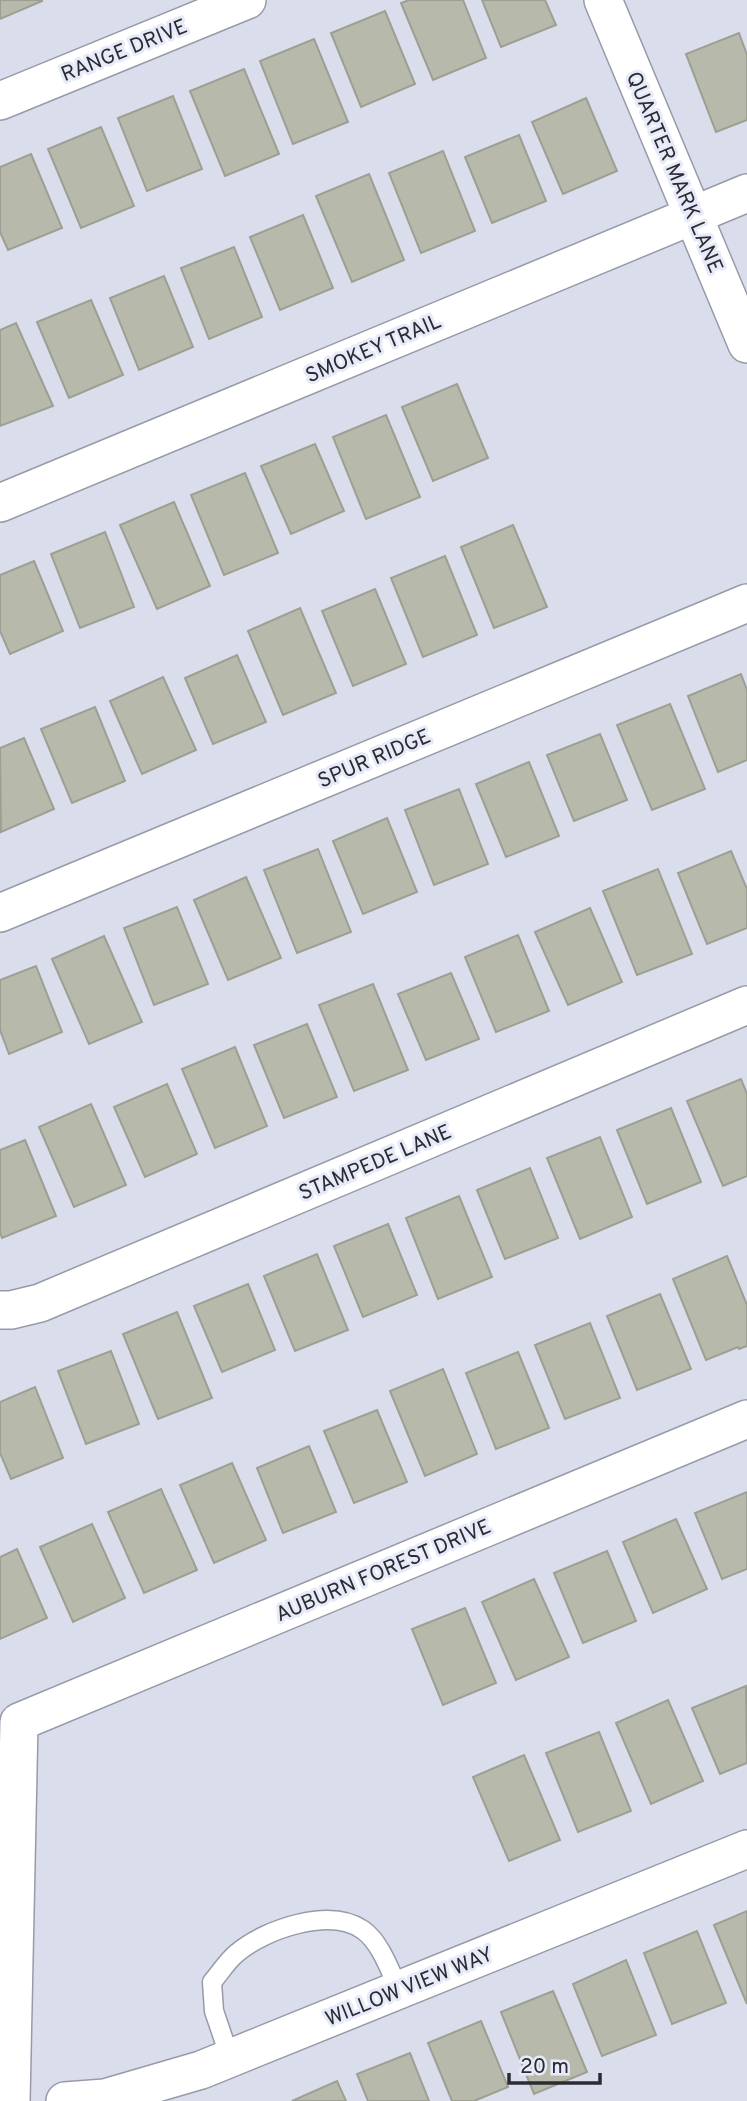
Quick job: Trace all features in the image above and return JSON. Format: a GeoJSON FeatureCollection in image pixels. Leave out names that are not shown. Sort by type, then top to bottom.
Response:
{"type":"FeatureCollection","features":[{"type":"Feature","properties":{"kind":"street","name":"RANGE DRIVE"},"geometry":{"type":"LineString","coordinates":[[0,101],[247,0]]}},
{"type":"Feature","properties":{"kind":"street","name":"QUARTER MARK LANE"},"geometry":{"type":"LineString","coordinates":[[603,0],[747,344]]}},
{"type":"Feature","properties":{"kind":"street","name":"SMOKEY TRAIL"},"geometry":{"type":"LineString","coordinates":[[0,503],[747,193]]}},
{"type":"Feature","properties":{"kind":"street","name":"SPUR RIDGE"},"geometry":{"type":"LineString","coordinates":[[0,913],[747,603]]}},
{"type":"Feature","properties":{"kind":"street","name":"STAMPEDE LANE"},"geometry":{"type":"LineString","coordinates":[[0,1310],[40,1303],[747,1005]]}},
{"type":"Feature","properties":{"kind":"street","name":"AUBURN FOREST DRIVE"},"geometry":{"type":"LineString","coordinates":[[11,2101],[19,1722],[747,1419]]}},
{"type":"Feature","properties":{"kind":"street","name":"WILLOW VIEW WAY"},"geometry":{"type":"LineString","coordinates":[[65,2101],[105,2098],[201,2070],[747,1849]]}},
{"type":"Feature","properties":{"kind":"lane"},"geometry":{"type":"LineString","coordinates":[[230,2058],[214,2011],[212,1982],[236,1954],[260,1937],[318,1919],[362,1930],[377,1946],[400,1990]]}},
{"type":"Feature","properties":{"kind":"building"},"geometry":{"type":"Polygon","coordinates":[[[0,0],[42,0],[42,1],[0,19],[0,0]]]}},
{"type":"Feature","properties":{"kind":"building"},"geometry":{"type":"Polygon","coordinates":[[[409,0],[463,0],[486,58],[433,80],[401,3],[409,0]]]}},
{"type":"Feature","properties":{"kind":"building"},"geometry":{"type":"Polygon","coordinates":[[[482,0],[545,0],[556,25],[501,47],[482,0]]]}},
{"type":"Feature","properties":{"kind":"building"},"geometry":{"type":"Polygon","coordinates":[[[385,11],[415,84],[361,107],[331,33],[385,11]]]}},
{"type":"Feature","properties":{"kind":"building"},"geometry":{"type":"Polygon","coordinates":[[[739,33],[747,55],[747,120],[716,132],[686,54],[739,33]]]}},
{"type":"Feature","properties":{"kind":"building"},"geometry":{"type":"Polygon","coordinates":[[[314,39],[348,122],[293,144],[260,61],[314,39]]]}},
{"type":"Feature","properties":{"kind":"building"},"geometry":{"type":"Polygon","coordinates":[[[244,69],[279,154],[225,176],[190,91],[244,69]]]}},
{"type":"Feature","properties":{"kind":"building"},"geometry":{"type":"Polygon","coordinates":[[[173,96],[202,169],[147,191],[118,118],[173,96]]]}},
{"type":"Feature","properties":{"kind":"building"},"geometry":{"type":"Polygon","coordinates":[[[586,98],[617,171],[563,194],[532,122],[586,98]]]}},
{"type":"Feature","properties":{"kind":"building"},"geometry":{"type":"Polygon","coordinates":[[[101,127],[134,206],[81,228],[48,149],[101,127]]]}},
{"type":"Feature","properties":{"kind":"building"},"geometry":{"type":"Polygon","coordinates":[[[519,135],[546,201],[492,223],[465,157],[519,135]]]}},
{"type":"Feature","properties":{"kind":"building"},"geometry":{"type":"Polygon","coordinates":[[[443,151],[475,231],[421,253],[389,173],[443,151]]]}},
{"type":"Feature","properties":{"kind":"building"},"geometry":{"type":"Polygon","coordinates":[[[31,154],[62,228],[8,250],[0,232],[0,167],[31,154]]]}},
{"type":"Feature","properties":{"kind":"building"},"geometry":{"type":"Polygon","coordinates":[[[369,174],[404,260],[352,282],[316,196],[369,174]]]}},
{"type":"Feature","properties":{"kind":"building"},"geometry":{"type":"Polygon","coordinates":[[[303,215],[333,288],[280,310],[250,237],[303,215]]]}},
{"type":"Feature","properties":{"kind":"building"},"geometry":{"type":"Polygon","coordinates":[[[234,247],[262,317],[209,339],[181,268],[234,247]]]}},
{"type":"Feature","properties":{"kind":"building"},"geometry":{"type":"Polygon","coordinates":[[[164,276],[193,347],[139,370],[110,298],[164,276]]]}},
{"type":"Feature","properties":{"kind":"building"},"geometry":{"type":"Polygon","coordinates":[[[91,300],[123,375],[69,398],[37,322],[91,300]]]}},
{"type":"Feature","properties":{"kind":"building"},"geometry":{"type":"Polygon","coordinates":[[[16,323],[53,406],[0,426],[0,330],[16,323]]]}},
{"type":"Feature","properties":{"kind":"building"},"geometry":{"type":"Polygon","coordinates":[[[457,384],[488,458],[433,481],[402,407],[457,384]]]}},
{"type":"Feature","properties":{"kind":"building"},"geometry":{"type":"Polygon","coordinates":[[[386,415],[420,497],[366,519],[333,437],[386,415]]]}},
{"type":"Feature","properties":{"kind":"building"},"geometry":{"type":"Polygon","coordinates":[[[315,444],[344,511],[291,534],[261,466],[315,444]]]}},
{"type":"Feature","properties":{"kind":"building"},"geometry":{"type":"Polygon","coordinates":[[[245,473],[278,553],[224,575],[191,495],[245,473]]]}},
{"type":"Feature","properties":{"kind":"building"},"geometry":{"type":"Polygon","coordinates":[[[174,502],[210,586],[157,609],[120,525],[174,502]]]}},
{"type":"Feature","properties":{"kind":"building"},"geometry":{"type":"Polygon","coordinates":[[[513,525],[547,607],[494,628],[461,547],[513,525]]]}},
{"type":"Feature","properties":{"kind":"building"},"geometry":{"type":"Polygon","coordinates":[[[105,532],[134,607],[80,628],[51,554],[105,532]]]}},
{"type":"Feature","properties":{"kind":"building"},"geometry":{"type":"Polygon","coordinates":[[[445,556],[477,635],[423,657],[391,578],[445,556]]]}},
{"type":"Feature","properties":{"kind":"building"},"geometry":{"type":"Polygon","coordinates":[[[34,561],[63,631],[10,654],[0,631],[0,575],[34,561]]]}},
{"type":"Feature","properties":{"kind":"building"},"geometry":{"type":"Polygon","coordinates":[[[375,589],[406,664],[353,686],[322,611],[375,589]]]}},
{"type":"Feature","properties":{"kind":"building"},"geometry":{"type":"Polygon","coordinates":[[[300,608],[336,693],[283,715],[248,631],[300,608]]]}},
{"type":"Feature","properties":{"kind":"building"},"geometry":{"type":"Polygon","coordinates":[[[237,655],[266,722],[213,744],[185,678],[237,655]]]}},
{"type":"Feature","properties":{"kind":"building"},"geometry":{"type":"Polygon","coordinates":[[[741,674],[747,690],[747,760],[718,772],[688,696],[741,674]]]}},
{"type":"Feature","properties":{"kind":"building"},"geometry":{"type":"Polygon","coordinates":[[[163,677],[196,750],[142,774],[110,701],[163,677]]]}},
{"type":"Feature","properties":{"kind":"building"},"geometry":{"type":"Polygon","coordinates":[[[670,704],[705,789],[652,810],[617,725],[670,704]]]}},
{"type":"Feature","properties":{"kind":"building"},"geometry":{"type":"Polygon","coordinates":[[[95,707],[125,781],[72,803],[41,729],[95,707]]]}},
{"type":"Feature","properties":{"kind":"building"},"geometry":{"type":"Polygon","coordinates":[[[600,734],[627,800],[574,821],[547,755],[600,734]]]}},
{"type":"Feature","properties":{"kind":"building"},"geometry":{"type":"Polygon","coordinates":[[[24,738],[54,809],[1,832],[0,748],[24,738]]]}},
{"type":"Feature","properties":{"kind":"building"},"geometry":{"type":"Polygon","coordinates":[[[529,762],[559,836],[506,857],[476,784],[529,762]]]}},
{"type":"Feature","properties":{"kind":"building"},"geometry":{"type":"Polygon","coordinates":[[[459,789],[488,864],[434,885],[405,810],[459,789]]]}},
{"type":"Feature","properties":{"kind":"building"},"geometry":{"type":"Polygon","coordinates":[[[387,818],[417,892],[363,914],[333,841],[387,818]]]}},
{"type":"Feature","properties":{"kind":"building"},"geometry":{"type":"Polygon","coordinates":[[[318,849],[351,932],[297,953],[264,870],[318,849]]]}},
{"type":"Feature","properties":{"kind":"building"},"geometry":{"type":"Polygon","coordinates":[[[731,851],[747,889],[747,928],[707,944],[678,873],[731,851]]]}},
{"type":"Feature","properties":{"kind":"building"},"geometry":{"type":"Polygon","coordinates":[[[658,869],[692,954],[637,975],[603,891],[658,869]]]}},
{"type":"Feature","properties":{"kind":"building"},"geometry":{"type":"Polygon","coordinates":[[[246,877],[281,958],[228,980],[194,900],[246,877]]]}},
{"type":"Feature","properties":{"kind":"building"},"geometry":{"type":"Polygon","coordinates":[[[177,907],[208,984],[154,1005],[124,928],[177,907]]]}},
{"type":"Feature","properties":{"kind":"building"},"geometry":{"type":"Polygon","coordinates":[[[590,908],[622,982],[568,1005],[535,932],[590,908]]]}},
{"type":"Feature","properties":{"kind":"building"},"geometry":{"type":"Polygon","coordinates":[[[518,935],[549,1011],[496,1032],[465,957],[518,935]]]}},
{"type":"Feature","properties":{"kind":"building"},"geometry":{"type":"Polygon","coordinates":[[[104,936],[142,1022],[89,1044],[52,959],[104,936]]]}},
{"type":"Feature","properties":{"kind":"building"},"geometry":{"type":"Polygon","coordinates":[[[36,966],[62,1032],[9,1054],[0,1030],[0,980],[36,966]]]}},
{"type":"Feature","properties":{"kind":"building"},"geometry":{"type":"Polygon","coordinates":[[[451,973],[479,1039],[426,1060],[398,994],[451,973]]]}},
{"type":"Feature","properties":{"kind":"building"},"geometry":{"type":"Polygon","coordinates":[[[373,984],[408,1070],[354,1091],[319,1005],[373,984]]]}},
{"type":"Feature","properties":{"kind":"building"},"geometry":{"type":"Polygon","coordinates":[[[307,1024],[337,1097],[284,1118],[254,1045],[307,1024]]]}},
{"type":"Feature","properties":{"kind":"building"},"geometry":{"type":"Polygon","coordinates":[[[235,1047],[267,1126],[215,1148],[182,1069],[235,1047]]]}},
{"type":"Feature","properties":{"kind":"building"},"geometry":{"type":"Polygon","coordinates":[[[741,1079],[747,1094],[747,1176],[723,1186],[687,1101],[741,1079]]]}},
{"type":"Feature","properties":{"kind":"building"},"geometry":{"type":"Polygon","coordinates":[[[167,1084],[197,1154],[145,1177],[114,1107],[167,1084]]]}},
{"type":"Feature","properties":{"kind":"building"},"geometry":{"type":"Polygon","coordinates":[[[91,1104],[126,1185],[74,1207],[39,1127],[91,1104]]]}},
{"type":"Feature","properties":{"kind":"building"},"geometry":{"type":"Polygon","coordinates":[[[671,1108],[701,1182],[647,1204],[617,1130],[671,1108]]]}},
{"type":"Feature","properties":{"kind":"building"},"geometry":{"type":"Polygon","coordinates":[[[600,1137],[632,1217],[580,1239],[547,1158],[600,1137]]]}},
{"type":"Feature","properties":{"kind":"building"},"geometry":{"type":"Polygon","coordinates":[[[25,1140],[56,1216],[2,1238],[0,1150],[25,1140]]]}},
{"type":"Feature","properties":{"kind":"building"},"geometry":{"type":"Polygon","coordinates":[[[530,1168],[558,1238],[505,1259],[477,1190],[530,1168]]]}},
{"type":"Feature","properties":{"kind":"building"},"geometry":{"type":"Polygon","coordinates":[[[459,1196],[492,1277],[438,1299],[406,1218],[459,1196]]]}},
{"type":"Feature","properties":{"kind":"building"},"geometry":{"type":"Polygon","coordinates":[[[388,1224],[417,1295],[363,1317],[334,1246],[388,1224]]]}},
{"type":"Feature","properties":{"kind":"building"},"geometry":{"type":"Polygon","coordinates":[[[317,1254],[348,1330],[295,1351],[264,1276],[317,1254]]]}},
{"type":"Feature","properties":{"kind":"building"},"geometry":{"type":"Polygon","coordinates":[[[727,1256],[747,1305],[747,1346],[706,1360],[673,1279],[727,1256]]]}},
{"type":"Feature","properties":{"kind":"building"},"geometry":{"type":"Polygon","coordinates":[[[248,1284],[275,1350],[222,1372],[194,1306],[248,1284]]]}},
{"type":"Feature","properties":{"kind":"building"},"geometry":{"type":"Polygon","coordinates":[[[660,1294],[691,1369],[637,1390],[607,1316],[660,1294]]]}},
{"type":"Feature","properties":{"kind":"building"},"geometry":{"type":"Polygon","coordinates":[[[177,1312],[212,1398],[158,1419],[123,1334],[177,1312]]]}},
{"type":"Feature","properties":{"kind":"building"},"geometry":{"type":"Polygon","coordinates":[[[590,1323],[620,1398],[565,1419],[535,1345],[590,1323]]]}},
{"type":"Feature","properties":{"kind":"building"},"geometry":{"type":"Polygon","coordinates":[[[111,1351],[139,1424],[86,1444],[58,1371],[111,1351]]]}},
{"type":"Feature","properties":{"kind":"building"},"geometry":{"type":"Polygon","coordinates":[[[518,1352],[549,1428],[496,1449],[466,1373],[518,1352]]]}},
{"type":"Feature","properties":{"kind":"building"},"geometry":{"type":"Polygon","coordinates":[[[443,1369],[477,1454],[425,1476],[390,1391],[443,1369]]]}},
{"type":"Feature","properties":{"kind":"building"},"geometry":{"type":"Polygon","coordinates":[[[35,1387],[63,1458],[11,1479],[0,1453],[0,1402],[35,1387]]]}},
{"type":"Feature","properties":{"kind":"building"},"geometry":{"type":"Polygon","coordinates":[[[377,1410],[407,1482],[354,1503],[324,1431],[377,1410]]]}},
{"type":"Feature","properties":{"kind":"building"},"geometry":{"type":"Polygon","coordinates":[[[309,1446],[336,1512],[283,1533],[257,1468],[309,1446]]]}},
{"type":"Feature","properties":{"kind":"building"},"geometry":{"type":"Polygon","coordinates":[[[232,1463],[266,1540],[214,1563],[180,1485],[232,1463]]]}},
{"type":"Feature","properties":{"kind":"building"},"geometry":{"type":"Polygon","coordinates":[[[161,1489],[197,1570],[144,1593],[108,1512],[161,1489]]]}},
{"type":"Feature","properties":{"kind":"building"},"geometry":{"type":"Polygon","coordinates":[[[747,1492],[747,1569],[722,1579],[695,1513],[747,1492]]]}},
{"type":"Feature","properties":{"kind":"building"},"geometry":{"type":"Polygon","coordinates":[[[676,1519],[707,1589],[653,1613],[623,1542],[676,1519]]]}},
{"type":"Feature","properties":{"kind":"building"},"geometry":{"type":"Polygon","coordinates":[[[92,1524],[125,1598],[73,1622],[40,1547],[92,1524]]]}},
{"type":"Feature","properties":{"kind":"building"},"geometry":{"type":"Polygon","coordinates":[[[17,1549],[47,1618],[0,1639],[0,1557],[17,1549]]]}},
{"type":"Feature","properties":{"kind":"building"},"geometry":{"type":"Polygon","coordinates":[[[607,1551],[636,1621],[583,1643],[554,1573],[607,1551]]]}},
{"type":"Feature","properties":{"kind":"building"},"geometry":{"type":"Polygon","coordinates":[[[534,1579],[569,1657],[516,1680],[482,1602],[534,1579]]]}},
{"type":"Feature","properties":{"kind":"building"},"geometry":{"type":"Polygon","coordinates":[[[465,1608],[496,1683],[443,1705],[412,1629],[465,1608]]]}},
{"type":"Feature","properties":{"kind":"building"},"geometry":{"type":"Polygon","coordinates":[[[746,1686],[747,1763],[720,1774],[692,1708],[746,1686]]]}},
{"type":"Feature","properties":{"kind":"building"},"geometry":{"type":"Polygon","coordinates":[[[668,1700],[703,1781],[651,1804],[616,1723],[668,1700]]]}},
{"type":"Feature","properties":{"kind":"building"},"geometry":{"type":"Polygon","coordinates":[[[599,1732],[631,1811],[578,1832],[546,1753],[599,1732]]]}},
{"type":"Feature","properties":{"kind":"building"},"geometry":{"type":"Polygon","coordinates":[[[524,1755],[560,1840],[509,1861],[473,1777],[524,1755]]]}},
{"type":"Feature","properties":{"kind":"building"},"geometry":{"type":"Polygon","coordinates":[[[747,1911],[747,2004],[714,1925],[747,1911]]]}},
{"type":"Feature","properties":{"kind":"building"},"geometry":{"type":"Polygon","coordinates":[[[697,1931],[726,2003],[672,2024],[644,1953],[697,1931]]]}},
{"type":"Feature","properties":{"kind":"building"},"geometry":{"type":"Polygon","coordinates":[[[626,1960],[656,2035],[602,2056],[573,1984],[626,1960]]]}},
{"type":"Feature","properties":{"kind":"building"},"geometry":{"type":"Polygon","coordinates":[[[553,1991],[587,2072],[534,2094],[501,2012],[553,1991]]]}},
{"type":"Feature","properties":{"kind":"building"},"geometry":{"type":"Polygon","coordinates":[[[481,2021],[508,2087],[474,2101],[452,2101],[428,2043],[481,2021]]]}},
{"type":"Feature","properties":{"kind":"building"},"geometry":{"type":"Polygon","coordinates":[[[410,2053],[429,2101],[368,2101],[357,2074],[410,2053]]]}},
{"type":"Feature","properties":{"kind":"building"},"geometry":{"type":"Polygon","coordinates":[[[337,2081],[346,2101],[292,2101],[337,2081]]]}}]}
